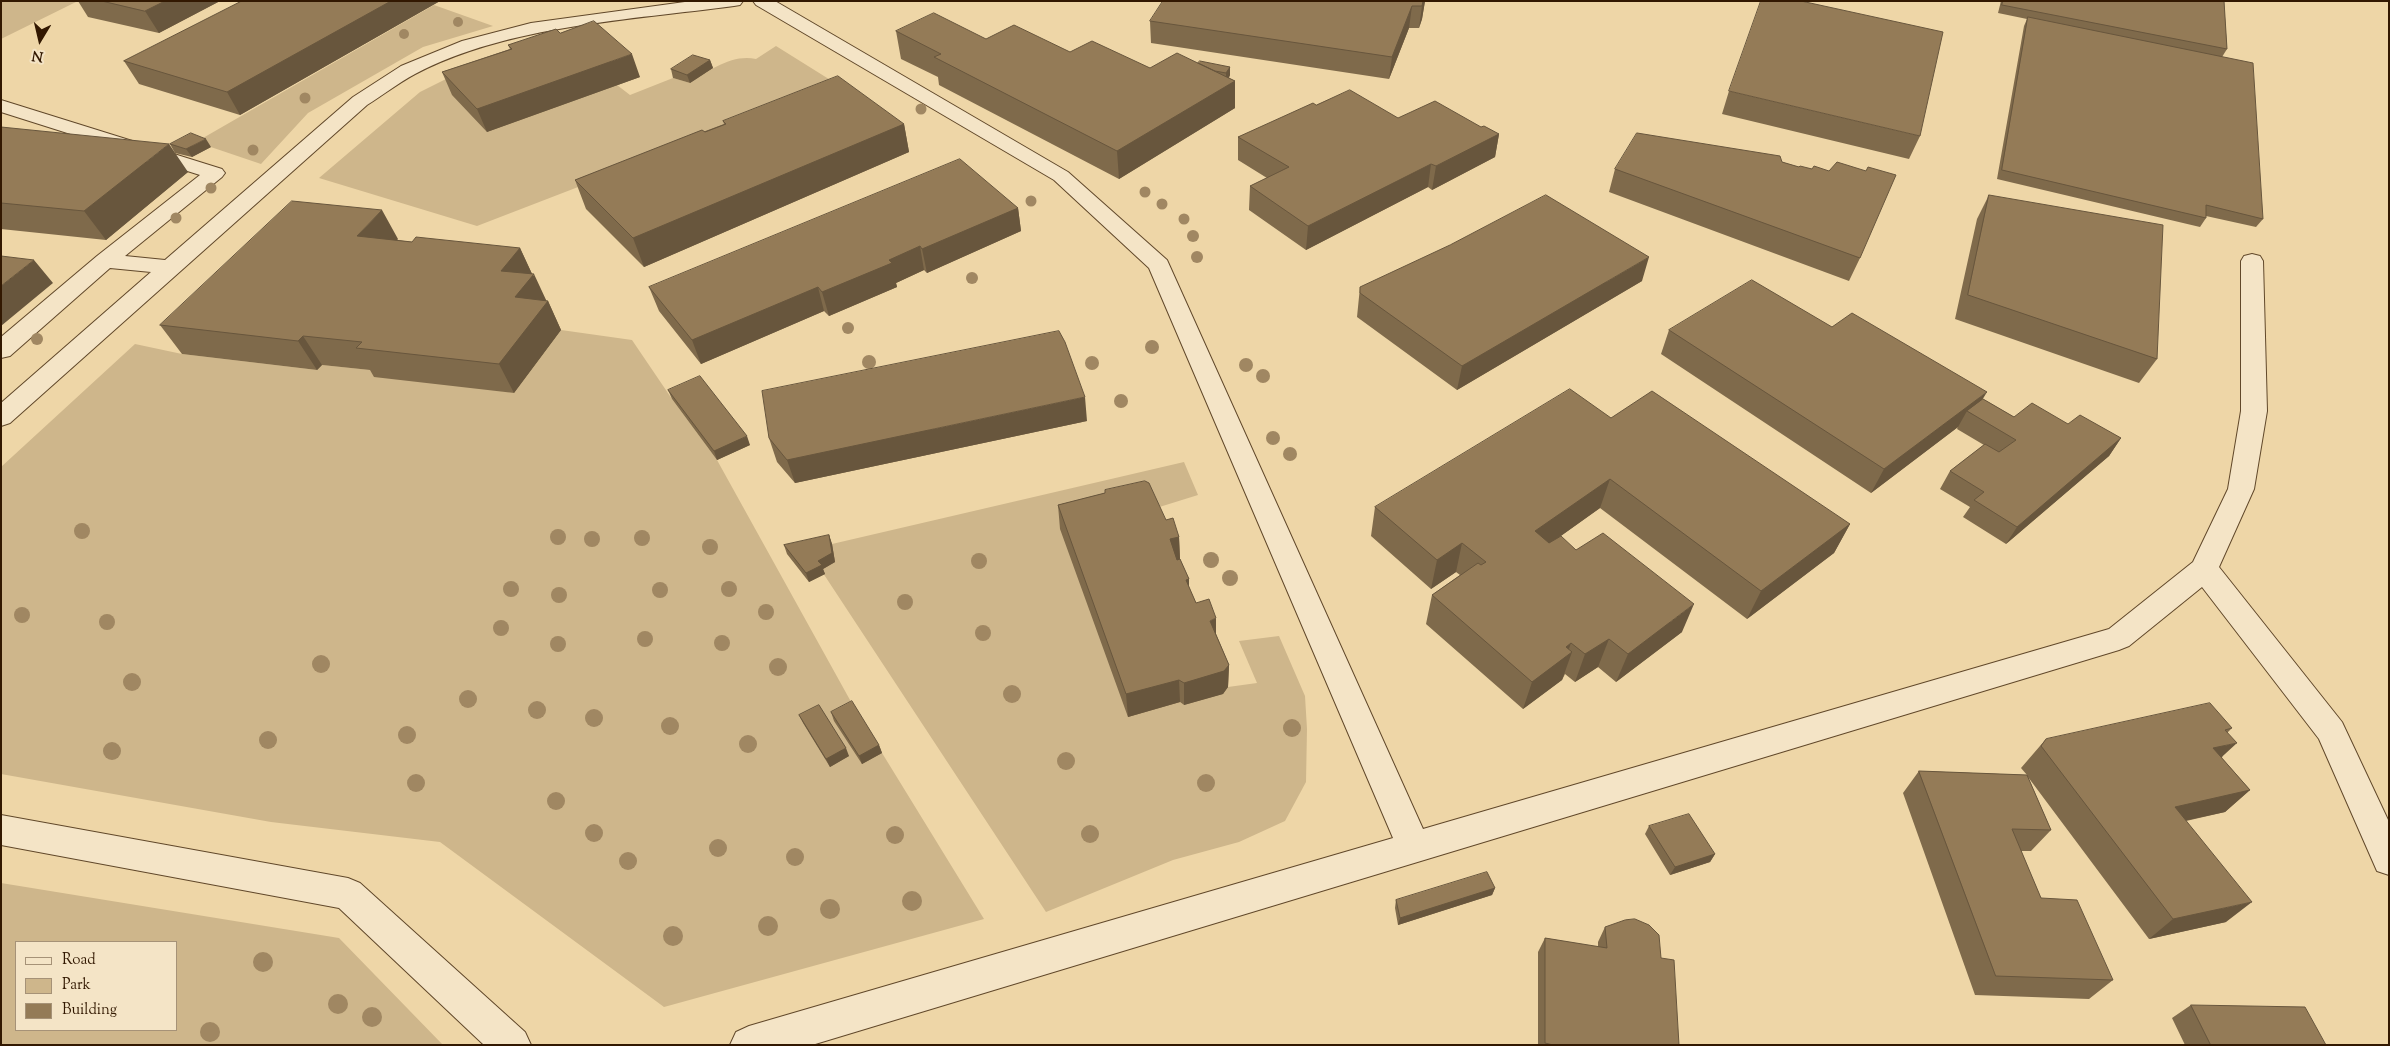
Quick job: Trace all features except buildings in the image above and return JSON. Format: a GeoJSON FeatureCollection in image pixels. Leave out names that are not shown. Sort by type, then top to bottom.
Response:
{"type":"FeatureCollection","features":[{"type":"Feature","properties":{"kind":"street"},"geometry":{"type":"LineString","coordinates":[[1,417],[169,267],[353,107],[408,70],[469,45],[531,28],[734,1]]}},
{"type":"Feature","properties":{"kind":"street"},"geometry":{"type":"LineString","coordinates":[[762,1],[1061,176],[1159,265],[1414,847]]}},
{"type":"Feature","properties":{"kind":"street"},"geometry":{"type":"LineString","coordinates":[[1,106],[215,173],[105,261],[1,350]]}},
{"type":"Feature","properties":{"kind":"street"},"geometry":{"type":"LineString","coordinates":[[105,261],[169,267]]}},
{"type":"Feature","properties":{"kind":"street"},"geometry":{"type":"LineString","coordinates":[[749,1045],[2120,638],[2204,569],[2241,489],[2254,411],[2252,261]]}},
{"type":"Feature","properties":{"kind":"street"},"geometry":{"type":"LineString","coordinates":[[2204,569],[2331,731],[2389,860]]}},
{"type":"Feature","properties":{"kind":"street"},"geometry":{"type":"LineString","coordinates":[[1,830],[348,894],[512,1045]]}},
{"type":"Feature","properties":{"kind":"green space"},"geometry":{"type":"Polygon","coordinates":[[[1,1],[78,1],[1,39],[1,1]]]}},
{"type":"Feature","properties":{"kind":"green space"},"geometry":{"type":"Polygon","coordinates":[[[434,5],[493,26],[423,47],[308,113],[261,164],[196,142],[434,5]]]}},
{"type":"Feature","properties":{"kind":"green space"},"geometry":{"type":"Polygon","coordinates":[[[776,46],[840,86],[477,226],[319,178],[420,92],[466,69],[487,132],[617,85],[630,95],[673,78],[690,83],[722,64],[738,59],[756,59],[776,46]]]}},
{"type":"Feature","properties":{"kind":"green space"},"geometry":{"type":"Polygon","coordinates":[[[561,330],[632,340],[717,460],[855,709],[984,919],[664,1007],[440,842],[271,822],[1,774],[1,467],[135,344],[182,354],[317,370],[322,365],[380,371],[514,393],[561,330]]]}},
{"type":"Feature","properties":{"kind":"green space"},"geometry":{"type":"Polygon","coordinates":[[[1184,462],[1198,495],[1153,509],[1180,702],[1184,705],[1223,694],[1228,687],[1257,683],[1239,641],[1279,636],[1305,696],[1307,729],[1306,782],[1285,821],[1239,842],[1173,860],[1046,912],[821,570],[832,544],[1184,462]]]}},
{"type":"Feature","properties":{"kind":"green space"},"geometry":{"type":"Polygon","coordinates":[[[1,883],[339,938],[443,1045],[1,1045],[1,883]]]}}]}
